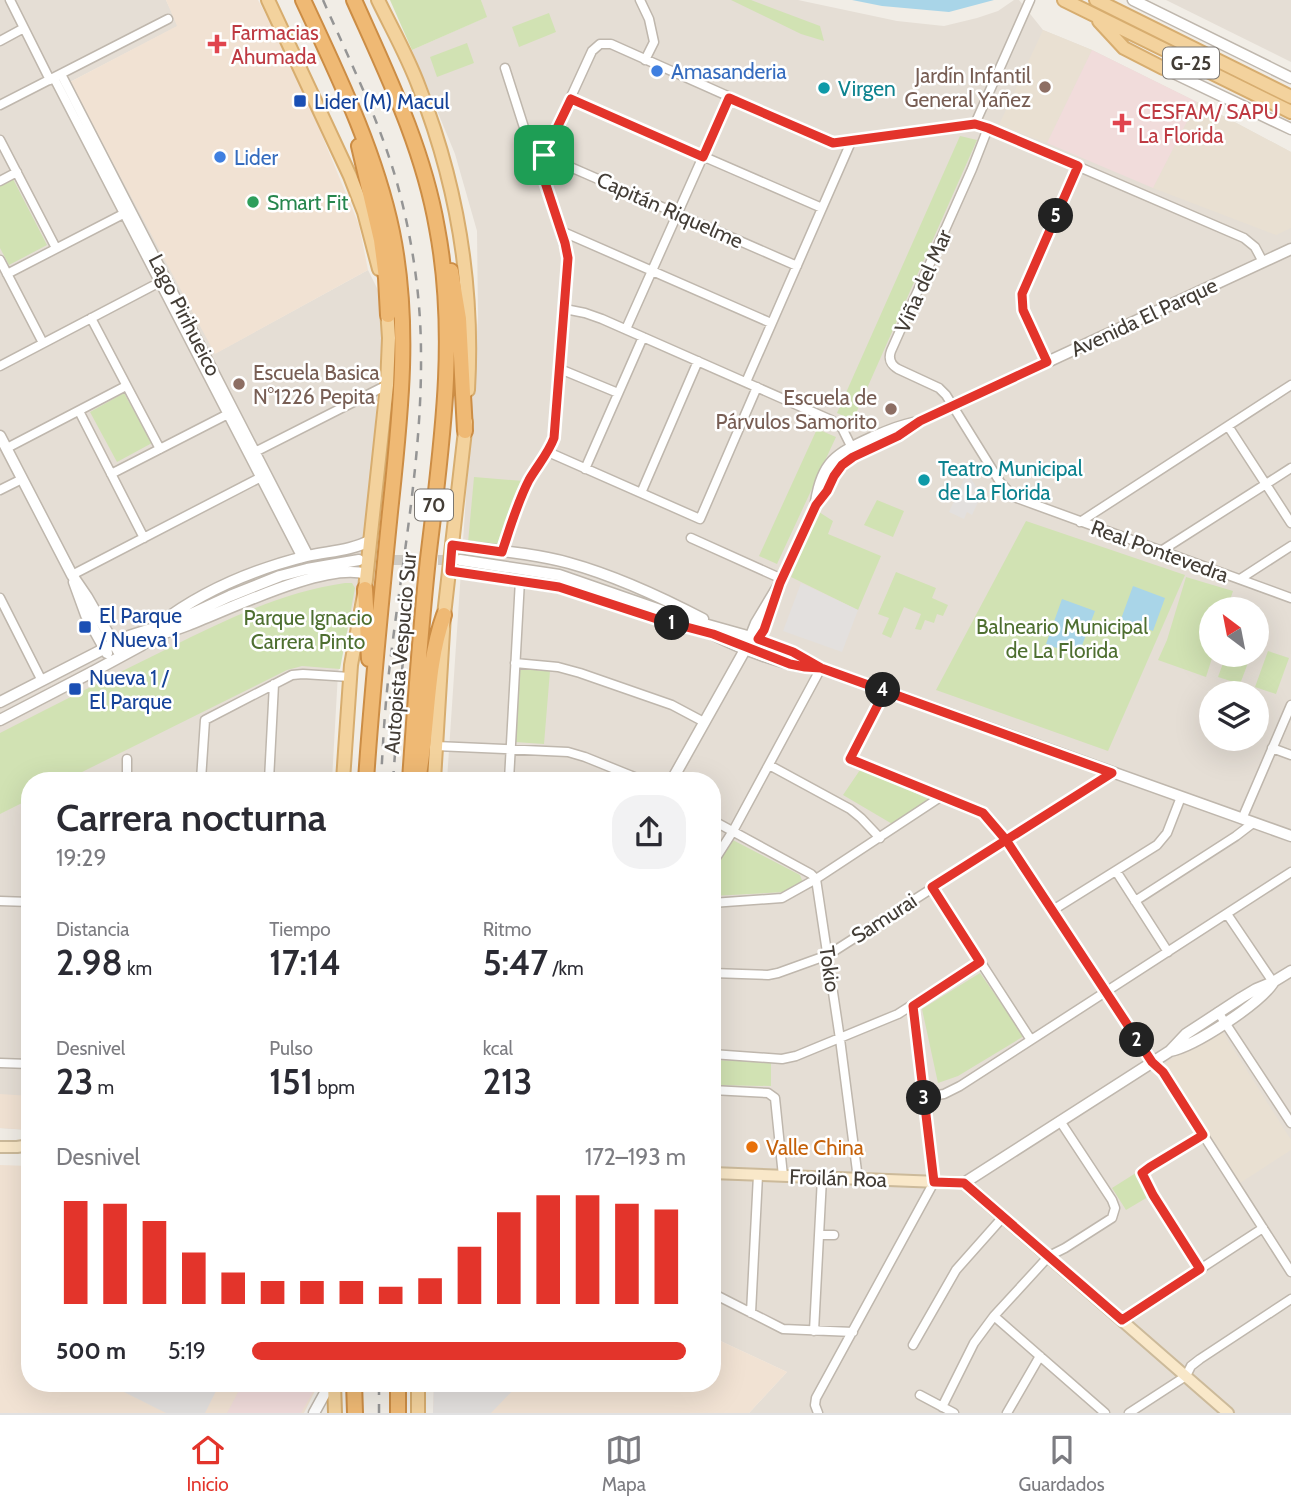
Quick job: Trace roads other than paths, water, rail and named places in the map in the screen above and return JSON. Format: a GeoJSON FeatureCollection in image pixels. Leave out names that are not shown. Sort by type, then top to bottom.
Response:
{"type":"FeatureCollection","features":[{"type":"Feature","properties":{"kind":"highway","name":"Autopista Vespucio Sur"},"geometry":{"type":"LineString","coordinates":[[303,0],[340,80],[371,157],[387,212],[397,264],[403,331],[400,421],[371,702],[367,772]]}},
{"type":"Feature","properties":{"kind":"highway","name":"Autopista Vespucio Sur"},"geometry":{"type":"LineString","coordinates":[[354,0],[412,134],[438,229],[446,297],[446,381],[411,772]]}},
{"type":"Feature","properties":{"kind":"highway"},"geometry":{"type":"LineString","coordinates":[[340,80],[360,149],[381,240],[388,315]]}},
{"type":"Feature","properties":{"kind":"highway"},"geometry":{"type":"LineString","coordinates":[[438,229],[447,253],[457,297],[465,431]]}},
{"type":"Feature","properties":{"kind":"highway"},"geometry":{"type":"LineString","coordinates":[[365,582],[371,702]]}},
{"type":"Feature","properties":{"kind":"highway"},"geometry":{"type":"LineString","coordinates":[[419,772],[433,653],[444,615]]}},
{"type":"Feature","properties":{"kind":"highway"},"geometry":{"type":"LineString","coordinates":[[355,1392],[355,1413]]}},
{"type":"Feature","properties":{"kind":"highway"},"geometry":{"type":"LineString","coordinates":[[398,1392],[398,1413]]}},
{"type":"Feature","properties":{"kind":"main road"},"geometry":{"type":"LineString","coordinates":[[268,0],[364,212],[388,315],[387,385],[371,540],[349,677],[344,772]]}},
{"type":"Feature","properties":{"kind":"main road"},"geometry":{"type":"LineString","coordinates":[[378,0],[418,84],[442,153],[454,201],[464,261],[469,325],[465,431],[444,615],[434,772]]}},
{"type":"Feature","properties":{"kind":"main road","name":"G-25"},"geometry":{"type":"LineString","coordinates":[[1064,0],[1291,112]]}},
{"type":"Feature","properties":{"kind":"main road","name":"G-25"},"geometry":{"type":"LineString","coordinates":[[1096,0],[1291,97]]}},
{"type":"Feature","properties":{"kind":"main road"},"geometry":{"type":"LineString","coordinates":[[1091,13],[1124,48],[1163,68]]}},
{"type":"Feature","properties":{"kind":"main road"},"geometry":{"type":"LineString","coordinates":[[0,1147],[21,1146]]}},
{"type":"Feature","properties":{"kind":"main road"},"geometry":{"type":"LineString","coordinates":[[17,1147],[21,1148]]}},
{"type":"Feature","properties":{"kind":"main road","name":"Froilán Roa"},"geometry":{"type":"LineString","coordinates":[[721,1173],[964,1183]]}},
{"type":"Feature","properties":{"kind":"main road"},"geometry":{"type":"LineString","coordinates":[[964,1183],[1228,1413]]}},
{"type":"Feature","properties":{"kind":"main road"},"geometry":{"type":"LineString","coordinates":[[333,1392],[335,1413]]}},
{"type":"Feature","properties":{"kind":"main road"},"geometry":{"type":"LineString","coordinates":[[418,1392],[418,1413]]}},
{"type":"Feature","properties":{"kind":"street","name":"Lago Pirihueico"},"geometry":{"type":"LineString","coordinates":[[10,0],[128,212],[306,557]]}},
{"type":"Feature","properties":{"kind":"street"},"geometry":{"type":"LineString","coordinates":[[640,0],[649,19],[654,42],[645,60]]}},
{"type":"Feature","properties":{"kind":"street"},"geometry":{"type":"LineString","coordinates":[[975,124],[1030,0]]}},
{"type":"Feature","properties":{"kind":"street"},"geometry":{"type":"LineString","coordinates":[[1133,0],[1291,78]]}},
{"type":"Feature","properties":{"kind":"street"},"geometry":{"type":"LineString","coordinates":[[0,105],[168,19]]}},
{"type":"Feature","properties":{"kind":"street"},"geometry":{"type":"LineString","coordinates":[[0,41],[24,29]]}},
{"type":"Feature","properties":{"kind":"street"},"geometry":{"type":"LineString","coordinates":[[502,552],[525,489],[548,452],[555,432],[568,258],[541,164],[592,51],[600,44],[609,43],[833,143],[975,124],[988,128],[1244,238],[1255,247],[1263,262]]}},
{"type":"Feature","properties":{"kind":"street"},"geometry":{"type":"LineString","coordinates":[[505,68],[530,145],[536,152],[544,155]]}},
{"type":"Feature","properties":{"kind":"street"},"geometry":{"type":"LineString","coordinates":[[1163,68],[1291,130]]}},
{"type":"Feature","properties":{"kind":"street"},"geometry":{"type":"LineString","coordinates":[[626,329],[729,98]]}},
{"type":"Feature","properties":{"kind":"street"},"geometry":{"type":"LineString","coordinates":[[571,99],[822,208]]}},
{"type":"Feature","properties":{"kind":"street","name":"Viña del Mar"},"geometry":{"type":"LineString","coordinates":[[953,406],[942,390],[894,367],[890,358],[988,128]]}},
{"type":"Feature","properties":{"kind":"street"},"geometry":{"type":"LineString","coordinates":[[0,140],[56,248]]}},
{"type":"Feature","properties":{"kind":"street"},"geometry":{"type":"LineString","coordinates":[[746,382],[851,142]]}},
{"type":"Feature","properties":{"kind":"street","name":"Capitán Riquelme"},"geometry":{"type":"LineString","coordinates":[[544,155],[797,266]]}},
{"type":"Feature","properties":{"kind":"street"},"geometry":{"type":"LineString","coordinates":[[1047,362],[1023,310],[1022,294],[1078,166]]}},
{"type":"Feature","properties":{"kind":"street"},"geometry":{"type":"LineString","coordinates":[[0,181],[17,172]]}},
{"type":"Feature","properties":{"kind":"street"},"geometry":{"type":"LineString","coordinates":[[7,274],[128,212]]}},
{"type":"Feature","properties":{"kind":"street"},"geometry":{"type":"LineString","coordinates":[[561,231],[771,323]]}},
{"type":"Feature","properties":{"kind":"street","name":"Avenida El Parque"},"geometry":{"type":"LineString","coordinates":[[676,772],[754,638],[769,600],[781,581],[816,505],[819,487],[828,466],[839,454],[854,451],[896,428],[920,421],[1291,249]]}},
{"type":"Feature","properties":{"kind":"street"},"geometry":{"type":"LineString","coordinates":[[0,260],[43,343]]}},
{"type":"Feature","properties":{"kind":"street"},"geometry":{"type":"LineString","coordinates":[[0,366],[163,281]]}},
{"type":"Feature","properties":{"kind":"street"},"geometry":{"type":"LineString","coordinates":[[565,309],[626,329],[835,421],[842,428],[854,451]]}},
{"type":"Feature","properties":{"kind":"street"},"geometry":{"type":"LineString","coordinates":[[91,318],[160,449]]}},
{"type":"Feature","properties":{"kind":"street"},"geometry":{"type":"LineString","coordinates":[[586,469],[643,337]]}},
{"type":"Feature","properties":{"kind":"street"},"geometry":{"type":"LineString","coordinates":[[641,493],[698,361]]}},
{"type":"Feature","properties":{"kind":"street"},"geometry":{"type":"LineString","coordinates":[[560,369],[618,393]]}},
{"type":"Feature","properties":{"kind":"street"},"geometry":{"type":"LineString","coordinates":[[252,454],[387,385]]}},
{"type":"Feature","properties":{"kind":"street"},"geometry":{"type":"LineString","coordinates":[[1080,522],[1291,385]]}},
{"type":"Feature","properties":{"kind":"street"},"geometry":{"type":"LineString","coordinates":[[6,448],[126,386]]}},
{"type":"Feature","properties":{"kind":"street"},"geometry":{"type":"LineString","coordinates":[[548,452],[699,519],[757,387]]}},
{"type":"Feature","properties":{"kind":"street","name":"Real Pontevedra"},"geometry":{"type":"LineString","coordinates":[[953,406],[1000,482],[1009,493],[1020,500],[1291,598]]}},
{"type":"Feature","properties":{"kind":"street"},"geometry":{"type":"LineString","coordinates":[[79,411],[144,538]]}},
{"type":"Feature","properties":{"kind":"street"},"geometry":{"type":"LineString","coordinates":[[111,474],[231,412]]}},
{"type":"Feature","properties":{"kind":"street"},"geometry":{"type":"LineString","coordinates":[[1228,426],[1291,523]]}},
{"type":"Feature","properties":{"kind":"street"},"geometry":{"type":"LineString","coordinates":[[0,436],[72,575],[87,597],[116,659]]}},
{"type":"Feature","properties":{"kind":"street"},"geometry":{"type":"LineString","coordinates":[[1161,551],[1291,468]]}},
{"type":"Feature","properties":{"kind":"street"},"geometry":{"type":"LineString","coordinates":[[72,575],[264,476]]}},
{"type":"Feature","properties":{"kind":"street"},"geometry":{"type":"LineString","coordinates":[[0,490],[22,479]]}},
{"type":"Feature","properties":{"kind":"street"},"geometry":{"type":"LineString","coordinates":[[691,538],[781,581]]}},
{"type":"Feature","properties":{"kind":"street"},"geometry":{"type":"LineString","coordinates":[[155,632],[175,611],[244,576],[306,557],[359,547],[371,540]]}},
{"type":"Feature","properties":{"kind":"street"},"geometry":{"type":"LineString","coordinates":[[452,545],[571,564],[613,578],[670,603],[746,648],[798,666],[821,668]]}},
{"type":"Feature","properties":{"kind":"street"},"geometry":{"type":"LineString","coordinates":[[1240,579],[1291,546]]}},
{"type":"Feature","properties":{"kind":"street"},"geometry":{"type":"LineString","coordinates":[[460,560],[559,575],[716,631]]}},
{"type":"Feature","properties":{"kind":"street"},"geometry":{"type":"LineString","coordinates":[[0,719],[116,659],[176,621],[280,576],[333,563],[359,561]]}},
{"type":"Feature","properties":{"kind":"street"},"geometry":{"type":"LineString","coordinates":[[0,702],[129,636],[187,626],[302,581],[352,571],[365,582]]}},
{"type":"Feature","properties":{"kind":"street"},"geometry":{"type":"LineString","coordinates":[[450,571],[559,587],[660,620],[754,638],[793,652],[821,668],[1291,836]]}},
{"type":"Feature","properties":{"kind":"street"},"geometry":{"type":"LineString","coordinates":[[510,772],[520,580]]}},
{"type":"Feature","properties":{"kind":"street"},"geometry":{"type":"LineString","coordinates":[[0,597],[4,616],[42,681]]}},
{"type":"Feature","properties":{"kind":"street"},"geometry":{"type":"LineString","coordinates":[[515,663],[573,670],[672,705],[704,722]]}},
{"type":"Feature","properties":{"kind":"street"},"geometry":{"type":"LineString","coordinates":[[721,850],[821,668]]}},
{"type":"Feature","properties":{"kind":"street"},"geometry":{"type":"LineString","coordinates":[[202,772],[205,720],[292,676],[300,674],[349,677]]}},
{"type":"Feature","properties":{"kind":"street"},"geometry":{"type":"LineString","coordinates":[[269,772],[274,684]]}},
{"type":"Feature","properties":{"kind":"street"},"geometry":{"type":"LineString","coordinates":[[885,691],[850,759],[983,813],[1006,840],[1152,1062],[1163,1072],[1291,1272]]}},
{"type":"Feature","properties":{"kind":"street"},"geometry":{"type":"LineString","coordinates":[[1242,819],[1291,705]]}},
{"type":"Feature","properties":{"kind":"street"},"geometry":{"type":"LineString","coordinates":[[436,746],[562,752],[579,755],[622,772]]}},
{"type":"Feature","properties":{"kind":"street"},"geometry":{"type":"LineString","coordinates":[[1272,748],[1291,755]]}},
{"type":"Feature","properties":{"kind":"street"},"geometry":{"type":"LineString","coordinates":[[127,759],[127,772]]}},
{"type":"Feature","properties":{"kind":"street"},"geometry":{"type":"LineString","coordinates":[[769,765],[850,809],[880,838]]}},
{"type":"Feature","properties":{"kind":"street","name":"Samurai"},"geometry":{"type":"LineString","coordinates":[[721,973],[768,975],[828,955],[1112,773]]}},
{"type":"Feature","properties":{"kind":"street"},"geometry":{"type":"LineString","coordinates":[[721,902],[782,898],[816,879],[942,796]]}},
{"type":"Feature","properties":{"kind":"street"},"geometry":{"type":"LineString","coordinates":[[1053,911],[1161,841],[1169,829],[1181,797]]}},
{"type":"Feature","properties":{"kind":"street"},"geometry":{"type":"LineString","coordinates":[[1135,901],[1253,823]]}},
{"type":"Feature","properties":{"kind":"street"},"geometry":{"type":"LineString","coordinates":[[721,825],[816,879]]}},
{"type":"Feature","properties":{"kind":"street"},"geometry":{"type":"LineString","coordinates":[[1116,871],[1168,952]]}},
{"type":"Feature","properties":{"kind":"street"},"geometry":{"type":"LineString","coordinates":[[924,1097],[949,1092],[1291,872]]}},
{"type":"Feature","properties":{"kind":"street","name":"Tokio"},"geometry":{"type":"LineString","coordinates":[[816,879],[858,1179]]}},
{"type":"Feature","properties":{"kind":"street"},"geometry":{"type":"LineString","coordinates":[[932,887],[1031,1040]]}},
{"type":"Feature","properties":{"kind":"street"},"geometry":{"type":"LineString","coordinates":[[0,901],[21,902]]}},
{"type":"Feature","properties":{"kind":"street"},"geometry":{"type":"LineString","coordinates":[[1227,914],[1273,982]]}},
{"type":"Feature","properties":{"kind":"street"},"geometry":{"type":"LineString","coordinates":[[721,1055],[787,1059],[840,1039],[913,1006],[980,962]]}},
{"type":"Feature","properties":{"kind":"street"},"geometry":{"type":"LineString","coordinates":[[1170,1051],[1186,1034],[1248,993],[1290,975]]}},
{"type":"Feature","properties":{"kind":"street"},"geometry":{"type":"LineString","coordinates":[[964,1183],[1170,1051],[1192,1044],[1262,997],[1273,982]]}},
{"type":"Feature","properties":{"kind":"street"},"geometry":{"type":"LineString","coordinates":[[814,1412],[816,1398],[934,1182],[913,1006]]}},
{"type":"Feature","properties":{"kind":"street"},"geometry":{"type":"LineString","coordinates":[[1218,1012],[1291,1123]]}},
{"type":"Feature","properties":{"kind":"street"},"geometry":{"type":"LineString","coordinates":[[0,1063],[21,1064]]}},
{"type":"Feature","properties":{"kind":"street"},"geometry":{"type":"LineString","coordinates":[[721,1090],[768,1093],[775,1098],[783,1176]]}},
{"type":"Feature","properties":{"kind":"street"},"geometry":{"type":"LineString","coordinates":[[942,1407],[974,1343],[994,1316],[1049,1256],[1112,1218],[1115,1208],[1112,1199],[1060,1121]]}},
{"type":"Feature","properties":{"kind":"street"},"geometry":{"type":"LineString","coordinates":[[1200,1269],[1142,1173],[1203,1135]]}},
{"type":"Feature","properties":{"kind":"street"},"geometry":{"type":"LineString","coordinates":[[751,1313],[758,1175]]}},
{"type":"Feature","properties":{"kind":"street"},"geometry":{"type":"LineString","coordinates":[[814,1331],[822,1178]]}},
{"type":"Feature","properties":{"kind":"street"},"geometry":{"type":"LineString","coordinates":[[913,1345],[956,1270],[1003,1217]]}},
{"type":"Feature","properties":{"kind":"street"},"geometry":{"type":"LineString","coordinates":[[1122,1320],[1263,1228]]}},
{"type":"Feature","properties":{"kind":"street"},"geometry":{"type":"LineString","coordinates":[[819,1235],[834,1235]]}},
{"type":"Feature","properties":{"kind":"street"},"geometry":{"type":"LineString","coordinates":[[721,1298],[783,1329],[853,1332]]}},
{"type":"Feature","properties":{"kind":"street"},"geometry":{"type":"LineString","coordinates":[[1129,1413],[1186,1376],[1191,1366],[1200,1359],[1291,1299]]}},
{"type":"Feature","properties":{"kind":"street"},"geometry":{"type":"LineString","coordinates":[[994,1316],[1105,1413]]}},
{"type":"Feature","properties":{"kind":"street"},"geometry":{"type":"LineString","coordinates":[[1007,1413],[1040,1356]]}},
{"type":"Feature","properties":{"kind":"street"},"geometry":{"type":"LineString","coordinates":[[314,1413],[326,1392]]}},
{"type":"Feature","properties":{"kind":"street"},"geometry":{"type":"LineString","coordinates":[[920,1395],[954,1413]]}},
{"type":"Feature","properties":{"kind":"water"},"geometry":{"type":"Polygon","coordinates":[[[852,0],[994,0],[949,12],[882,6],[852,0]]]}},
{"type":"Feature","properties":{"kind":"water"},"geometry":{"type":"Polygon","coordinates":[[[1133,586],[1165,598],[1153,631],[1121,619],[1133,586]]]}},
{"type":"Feature","properties":{"kind":"water"},"geometry":{"type":"Polygon","coordinates":[[[1062,599],[1095,611],[1078,656],[1046,644],[1062,599]]]}},
{"type":"Feature","properties":{"kind":"tunnel"},"geometry":{"type":"LineString","coordinates":[[363,560],[456,560]]}},
{"type":"Feature","properties":{"kind":"railway"},"geometry":{"type":"LineString","coordinates":[[323,0],[367,99],[395,176],[410,239],[420,316],[418,432],[388,679],[381,772]]}},
{"type":"Feature","properties":{"kind":"railway"},"geometry":{"type":"LineString","coordinates":[[394,772],[414,550]]}},
{"type":"Feature","properties":{"kind":"railway"},"geometry":{"type":"LineString","coordinates":[[379,1392],[379,1413]]}},
{"type":"Feature","properties":{"kind":"place","name":"Farmacias Ahumada"},"geometry":{"type":"Point","coordinates":[217,44]}},
{"type":"Feature","properties":{"kind":"place","name":"Amasanderia"},"geometry":{"type":"Point","coordinates":[657,71]}},
{"type":"Feature","properties":{"kind":"place","name":"Jardín Infantil General Yañez"},"geometry":{"type":"Point","coordinates":[1045,87]}},
{"type":"Feature","properties":{"kind":"place","name":"Virgen"},"geometry":{"type":"Point","coordinates":[824,88]}},
{"type":"Feature","properties":{"kind":"place","name":"Lider (M) Macul"},"geometry":{"type":"Point","coordinates":[300,101]}},
{"type":"Feature","properties":{"kind":"place","name":"CESFAM/ SAPU La Florida"},"geometry":{"type":"Point","coordinates":[1122,123]}},
{"type":"Feature","properties":{"kind":"place","name":"Lider"},"geometry":{"type":"Point","coordinates":[220,157]}},
{"type":"Feature","properties":{"kind":"place","name":"Smart Fit"},"geometry":{"type":"Point","coordinates":[253,202]}},
{"type":"Feature","properties":{"kind":"place","name":"Escuela Basica N°1226 Pepita"},"geometry":{"type":"Point","coordinates":[239,384]}},
{"type":"Feature","properties":{"kind":"place","name":"Escuela de Párvulos Samorito"},"geometry":{"type":"Point","coordinates":[891,409]}},
{"type":"Feature","properties":{"kind":"place","name":"Teatro Municipal de La Florida"},"geometry":{"type":"Point","coordinates":[924,480]}},
{"type":"Feature","properties":{"kind":"place","name":"El Parque / Nueva 1"},"geometry":{"type":"Point","coordinates":[85,627]}},
{"type":"Feature","properties":{"kind":"place","name":"Nueva 1 / El Parque"},"geometry":{"type":"Point","coordinates":[75,689]}},
{"type":"Feature","properties":{"kind":"place","name":"Valle China"},"geometry":{"type":"Point","coordinates":[752,1147]}},
{"type":"Feature","properties":{"kind":"park label","name":"Parque Ignacio Carrera Pinto"},"geometry":{"type":"Point","coordinates":[308,629]}},
{"type":"Feature","properties":{"kind":"park label","name":"Balneario Municipal de La Florida"},"geometry":{"type":"Point","coordinates":[1062,638]}}]}
